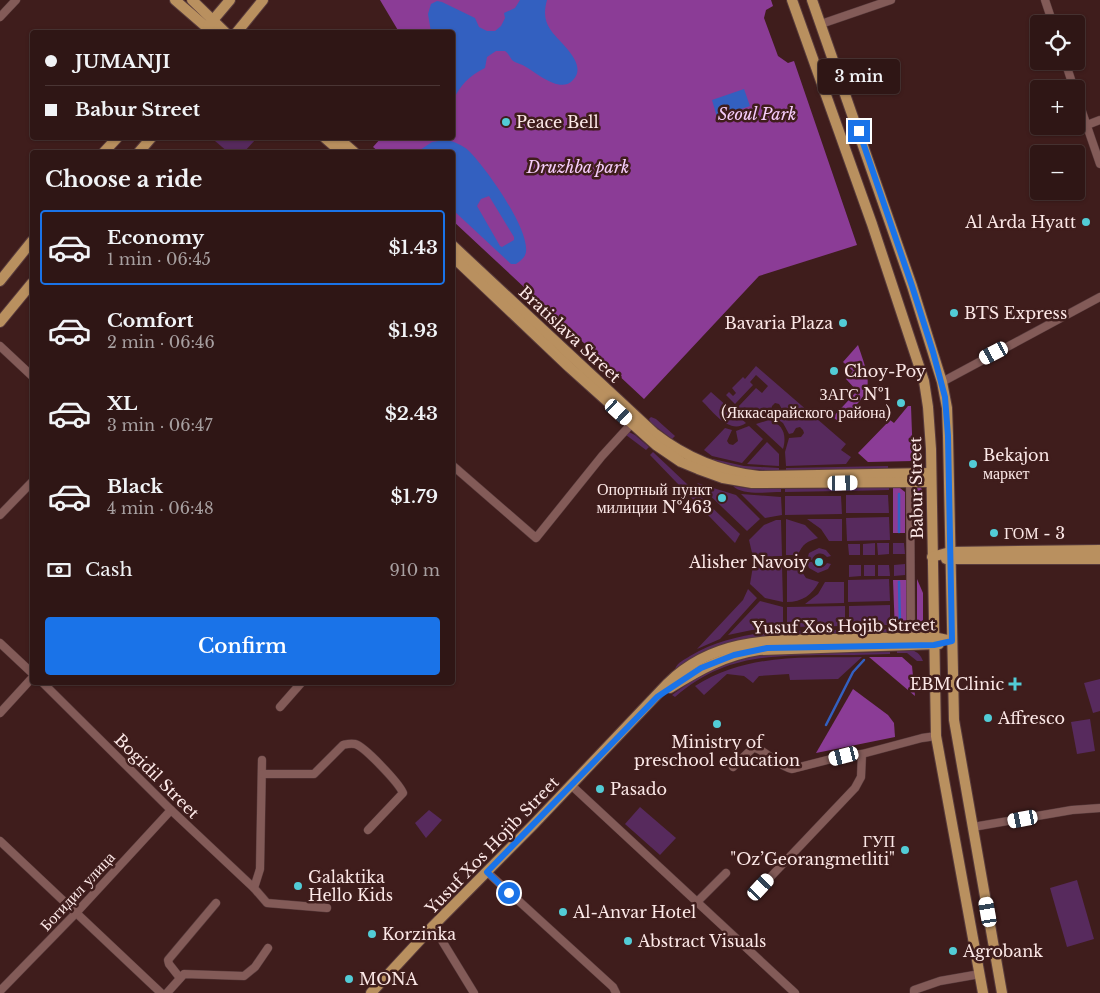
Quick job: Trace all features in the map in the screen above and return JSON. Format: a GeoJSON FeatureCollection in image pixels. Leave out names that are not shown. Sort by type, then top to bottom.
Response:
{"type":"FeatureCollection","features":[{"type":"Feature","properties":{"kind":"main road"},"geometry":{"type":"LineString","coordinates":[[175,0],[208,28]]}},
{"type":"Feature","properties":{"kind":"main road"},"geometry":{"type":"LineString","coordinates":[[192,0],[208,28]]}},
{"type":"Feature","properties":{"kind":"main road"},"geometry":{"type":"LineString","coordinates":[[208,28],[230,0]]}},
{"type":"Feature","properties":{"kind":"main road"},"geometry":{"type":"LineString","coordinates":[[239,30],[263,0]]}},
{"type":"Feature","properties":{"kind":"main road","name":"Babur Street"},"geometry":{"type":"LineString","coordinates":[[792,0],[851,164],[924,381],[929,414],[936,736],[983,993]]}},
{"type":"Feature","properties":{"kind":"main road","name":"Babur Street"},"geometry":{"type":"LineString","coordinates":[[812,0],[912,286],[942,382],[947,408],[954,720],[1002,993]]}},
{"type":"Feature","properties":{"kind":"main road"},"geometry":{"type":"LineString","coordinates":[[106,150],[115,140]]}},
{"type":"Feature","properties":{"kind":"main road"},"geometry":{"type":"LineString","coordinates":[[141,150],[149,140]]}},
{"type":"Feature","properties":{"kind":"main road"},"geometry":{"type":"LineString","coordinates":[[327,140],[339,150]]}},
{"type":"Feature","properties":{"kind":"main road"},"geometry":{"type":"LineString","coordinates":[[340,140],[352,150]]}},
{"type":"Feature","properties":{"kind":"main road"},"geometry":{"type":"LineString","coordinates":[[851,164],[861,166],[868,159]]}},
{"type":"Feature","properties":{"kind":"main road"},"geometry":{"type":"LineString","coordinates":[[0,281],[30,244]]}},
{"type":"Feature","properties":{"kind":"main road","name":"Bratislava Street"},"geometry":{"type":"LineString","coordinates":[[455,248],[635,420]]}},
{"type":"Feature","properties":{"kind":"main road","name":"Bratislava Street"},"geometry":{"type":"LineString","coordinates":[[455,259],[635,420],[684,454],[714,467],[735,473],[774,476],[931,477]]}},
{"type":"Feature","properties":{"kind":"main road"},"geometry":{"type":"LineString","coordinates":[[894,292],[902,284],[912,286]]}},
{"type":"Feature","properties":{"kind":"main road"},"geometry":{"type":"LineString","coordinates":[[0,322],[30,285]]}},
{"type":"Feature","properties":{"kind":"main road"},"geometry":{"type":"LineString","coordinates":[[932,557],[1100,550]]}},
{"type":"Feature","properties":{"kind":"main road"},"geometry":{"type":"LineString","coordinates":[[951,556],[1100,559]]}},
{"type":"Feature","properties":{"kind":"main road","name":"Yusuf Xos Hojib Street"},"geometry":{"type":"LineString","coordinates":[[371,993],[433,926],[675,677],[690,666],[714,653],[740,644],[785,639],[952,641]]}},
{"type":"Feature","properties":{"kind":"main road"},"geometry":{"type":"LineString","coordinates":[[967,900],[986,897]]}},
{"type":"Feature","properties":{"kind":"street"},"geometry":{"type":"LineString","coordinates":[[0,17],[16,0]]}},
{"type":"Feature","properties":{"kind":"street"},"geometry":{"type":"LineString","coordinates":[[821,24],[891,0]]}},
{"type":"Feature","properties":{"kind":"street"},"geometry":{"type":"LineString","coordinates":[[1045,0],[1050,15]]}},
{"type":"Feature","properties":{"kind":"street"},"geometry":{"type":"LineString","coordinates":[[1085,119],[1100,164]]}},
{"type":"Feature","properties":{"kind":"street"},"geometry":{"type":"LineString","coordinates":[[1087,125],[1100,120]]}},
{"type":"Feature","properties":{"kind":"street"},"geometry":{"type":"LineString","coordinates":[[942,382],[1100,297]]}},
{"type":"Feature","properties":{"kind":"street"},"geometry":{"type":"LineString","coordinates":[[0,346],[30,374]]}},
{"type":"Feature","properties":{"kind":"street"},"geometry":{"type":"LineString","coordinates":[[455,468],[536,538],[602,456],[635,420]]}},
{"type":"Feature","properties":{"kind":"street"},"geometry":{"type":"LineString","coordinates":[[910,478],[911,641]]}},
{"type":"Feature","properties":{"kind":"street"},"geometry":{"type":"LineString","coordinates":[[0,515],[30,487]]}},
{"type":"Feature","properties":{"kind":"street"},"geometry":{"type":"LineString","coordinates":[[0,642],[30,672]]}},
{"type":"Feature","properties":{"kind":"street"},"geometry":{"type":"LineString","coordinates":[[0,713],[30,680]]}},
{"type":"Feature","properties":{"kind":"street","name":"Bogidil Street"},"geometry":{"type":"LineString","coordinates":[[45,685],[171,810],[254,888],[267,903],[327,908]]}},
{"type":"Feature","properties":{"kind":"street"},"geometry":{"type":"LineString","coordinates":[[280,707],[299,685]]}},
{"type":"Feature","properties":{"kind":"street"},"geometry":{"type":"LineString","coordinates":[[734,767],[753,748],[760,750],[784,768],[792,769],[936,736]]}},
{"type":"Feature","properties":{"kind":"street"},"geometry":{"type":"LineString","coordinates":[[262,774],[314,774],[343,745],[349,743],[357,744],[383,767],[398,784],[403,793],[368,830]]}},
{"type":"Feature","properties":{"kind":"street"},"geometry":{"type":"LineString","coordinates":[[761,887],[856,788],[861,777],[862,754]]}},
{"type":"Feature","properties":{"kind":"street"},"geometry":{"type":"LineString","coordinates":[[254,888],[260,869],[262,760]]}},
{"type":"Feature","properties":{"kind":"street"},"geometry":{"type":"LineString","coordinates":[[571,785],[795,993]]}},
{"type":"Feature","properties":{"kind":"street"},"geometry":{"type":"LineString","coordinates":[[973,827],[1072,810],[1100,808]]}},
{"type":"Feature","properties":{"kind":"street","name":"Богидил улица"},"geometry":{"type":"LineString","coordinates":[[0,989],[76,913],[171,810]]}},
{"type":"Feature","properties":{"kind":"street"},"geometry":{"type":"LineString","coordinates":[[0,841],[161,993]]}},
{"type":"Feature","properties":{"kind":"street"},"geometry":{"type":"LineString","coordinates":[[487,872],[613,987],[616,993]]}},
{"type":"Feature","properties":{"kind":"street"},"geometry":{"type":"LineString","coordinates":[[697,902],[726,873]]}},
{"type":"Feature","properties":{"kind":"street"},"geometry":{"type":"LineString","coordinates":[[180,978],[168,960],[216,903]]}},
{"type":"Feature","properties":{"kind":"street"},"geometry":{"type":"LineString","coordinates":[[433,926],[474,993]]}},
{"type":"Feature","properties":{"kind":"street"},"geometry":{"type":"LineString","coordinates":[[167,993],[184,974],[244,976],[255,967],[268,948]]}},
{"type":"Feature","properties":{"kind":"street"},"geometry":{"type":"LineString","coordinates":[[914,993],[914,990],[940,981],[980,974]]}},
{"type":"Feature","properties":{"kind":"street"},"geometry":{"type":"LineString","coordinates":[[781,993],[788,986]]}},
{"type":"Feature","properties":{"kind":"street"},"geometry":{"type":"LineString","coordinates":[[0,989],[4,993]]}},
{"type":"Feature","properties":{"kind":"shaded area"},"geometry":{"type":"Polygon","coordinates":[[[255,140],[246,150],[226,150],[215,141],[255,140]]]}},
{"type":"Feature","properties":{"kind":"shaded area"},"geometry":{"type":"Polygon","coordinates":[[[756,366],[846,444],[841,450],[851,457],[846,464],[786,466],[785,452],[789,438],[801,437],[804,433],[803,430],[800,427],[796,428],[793,433],[789,434],[783,423],[774,417],[782,409],[779,404],[775,403],[772,406],[770,416],[753,420],[738,407],[756,388],[762,393],[768,386],[756,375],[750,382],[753,385],[735,404],[726,395],[729,392],[733,396],[736,393],[732,388],[743,377],[745,379],[756,366]]]}},
{"type":"Feature","properties":{"kind":"shaded area"},"geometry":{"type":"Polygon","coordinates":[[[711,392],[746,423],[734,426],[722,421],[702,401],[711,392]]]}},
{"type":"Feature","properties":{"kind":"shaded area"},"geometry":{"type":"Polygon","coordinates":[[[651,417],[656,419],[675,436],[672,439],[651,423],[649,419],[651,417]]]}},
{"type":"Feature","properties":{"kind":"shaded area"},"geometry":{"type":"Polygon","coordinates":[[[769,420],[778,424],[783,431],[783,449],[756,424],[769,420]]]}},
{"type":"Feature","properties":{"kind":"shaded area"},"geometry":{"type":"Polygon","coordinates":[[[749,426],[763,439],[742,463],[712,456],[704,450],[725,428],[732,430],[727,441],[733,445],[738,441],[736,431],[749,426]]]}},
{"type":"Feature","properties":{"kind":"shaded area"},"geometry":{"type":"Polygon","coordinates":[[[629,432],[649,447],[646,450],[626,435],[629,432]]]}},
{"type":"Feature","properties":{"kind":"shaded area"},"geometry":{"type":"Polygon","coordinates":[[[767,442],[779,454],[779,466],[747,464],[767,442]]]}},
{"type":"Feature","properties":{"kind":"shaded area"},"geometry":{"type":"Polygon","coordinates":[[[653,452],[740,534],[735,543],[650,455],[653,452]]]}},
{"type":"Feature","properties":{"kind":"shaded area"},"geometry":{"type":"Polygon","coordinates":[[[711,460],[744,466],[779,468],[779,471],[737,468],[711,460]]]}},
{"type":"Feature","properties":{"kind":"shaded area"},"geometry":{"type":"Polygon","coordinates":[[[888,466],[888,468],[786,471],[786,468],[888,466]]]}},
{"type":"Feature","properties":{"kind":"shaded area"},"geometry":{"type":"Polygon","coordinates":[[[697,483],[736,495],[760,519],[747,531],[697,483]]]}},
{"type":"Feature","properties":{"kind":"shaded area"},"geometry":{"type":"Polygon","coordinates":[[[733,486],[753,489],[781,489],[781,492],[749,492],[733,486]]]}},
{"type":"Feature","properties":{"kind":"shaded area"},"geometry":{"type":"Polygon","coordinates":[[[889,487],[889,490],[846,491],[846,488],[889,487]]]}},
{"type":"Feature","properties":{"kind":"shaded area"},"geometry":{"type":"Polygon","coordinates":[[[841,488],[842,491],[785,492],[785,489],[841,488]]]}},
{"type":"Feature","properties":{"kind":"shaded area"},"geometry":{"type":"Polygon","coordinates":[[[741,494],[781,497],[782,515],[765,518],[741,494]]]}},
{"type":"Feature","properties":{"kind":"shaded area"},"geometry":{"type":"Polygon","coordinates":[[[846,495],[888,495],[889,513],[846,513],[846,495]]]}},
{"type":"Feature","properties":{"kind":"shaded area"},"geometry":{"type":"Polygon","coordinates":[[[785,496],[841,496],[842,514],[785,515],[785,496]]]}},
{"type":"Feature","properties":{"kind":"shaded area"},"geometry":{"type":"Polygon","coordinates":[[[889,517],[890,540],[847,541],[846,518],[889,517]]]}},
{"type":"Feature","properties":{"kind":"shaded area"},"geometry":{"type":"Polygon","coordinates":[[[786,519],[805,525],[818,538],[811,540],[801,548],[798,555],[786,555],[786,519]]]}},
{"type":"Feature","properties":{"kind":"shaded area"},"geometry":{"type":"Polygon","coordinates":[[[807,519],[842,519],[842,541],[829,541],[821,529],[807,519]]]}},
{"type":"Feature","properties":{"kind":"shaded area"},"geometry":{"type":"Polygon","coordinates":[[[781,520],[782,556],[753,557],[749,540],[764,525],[781,520]]]}},
{"type":"Feature","properties":{"kind":"shaded area"},"geometry":{"type":"Polygon","coordinates":[[[875,543],[875,555],[863,555],[863,544],[875,543]]]}},
{"type":"Feature","properties":{"kind":"shaded area"},"geometry":{"type":"Polygon","coordinates":[[[877,543],[889,543],[889,554],[878,555],[877,543]]]}},
{"type":"Feature","properties":{"kind":"shaded area"},"geometry":{"type":"Polygon","coordinates":[[[893,543],[904,543],[905,554],[893,554],[893,543]]]}},
{"type":"Feature","properties":{"kind":"shaded area"},"geometry":{"type":"Polygon","coordinates":[[[848,544],[860,544],[860,555],[849,555],[848,544]]]}},
{"type":"Feature","properties":{"kind":"shaded area"},"geometry":{"type":"Polygon","coordinates":[[[819,548],[826,550],[831,556],[827,557],[823,554],[818,554],[812,560],[807,560],[809,553],[819,548]]]}},
{"type":"Feature","properties":{"kind":"shaded area"},"geometry":{"type":"Polygon","coordinates":[[[807,562],[812,562],[819,568],[827,563],[831,564],[828,569],[818,573],[809,568],[807,562]]]}},
{"type":"Feature","properties":{"kind":"shaded area"},"geometry":{"type":"Polygon","coordinates":[[[905,564],[905,575],[894,576],[894,565],[905,564]]]}},
{"type":"Feature","properties":{"kind":"shaded area"},"geometry":{"type":"Polygon","coordinates":[[[849,565],[861,565],[861,576],[849,577],[849,565]]]}},
{"type":"Feature","properties":{"kind":"shaded area"},"geometry":{"type":"Polygon","coordinates":[[[864,565],[875,565],[875,576],[864,576],[864,565]]]}},
{"type":"Feature","properties":{"kind":"shaded area"},"geometry":{"type":"Polygon","coordinates":[[[878,565],[889,565],[890,576],[878,576],[878,565]]]}},
{"type":"Feature","properties":{"kind":"shaded area"},"geometry":{"type":"Polygon","coordinates":[[[753,566],[782,566],[783,602],[765,598],[750,584],[753,566]]]}},
{"type":"Feature","properties":{"kind":"shaded area"},"geometry":{"type":"Polygon","coordinates":[[[787,566],[798,566],[806,578],[819,582],[810,594],[792,602],[787,602],[787,566]]]}},
{"type":"Feature","properties":{"kind":"shaded area"},"geometry":{"type":"Polygon","coordinates":[[[889,579],[890,601],[848,602],[848,580],[889,579]]]}},
{"type":"Feature","properties":{"kind":"shaded area"},"geometry":{"type":"Polygon","coordinates":[[[825,582],[844,582],[844,603],[805,604],[818,594],[825,582]]]}},
{"type":"Feature","properties":{"kind":"shaded area"},"geometry":{"type":"Polygon","coordinates":[[[748,589],[757,598],[720,639],[697,649],[743,600],[748,589]]]}},
{"type":"Feature","properties":{"kind":"shaded area"},"geometry":{"type":"Polygon","coordinates":[[[760,601],[783,607],[783,627],[728,635],[760,601]]]}},
{"type":"Feature","properties":{"kind":"shaded area"},"geometry":{"type":"Polygon","coordinates":[[[890,605],[890,625],[849,625],[849,606],[890,605]]]}},
{"type":"Feature","properties":{"kind":"shaded area"},"geometry":{"type":"Polygon","coordinates":[[[845,606],[845,626],[787,627],[787,607],[845,606]]]}},
{"type":"Feature","properties":{"kind":"shaded area"},"geometry":{"type":"Polygon","coordinates":[[[890,629],[890,632],[850,633],[850,630],[890,629]]]}},
{"type":"Feature","properties":{"kind":"shaded area"},"geometry":{"type":"Polygon","coordinates":[[[845,630],[845,633],[787,634],[787,631],[845,630]]]}},
{"type":"Feature","properties":{"kind":"shaded area"},"geometry":{"type":"Polygon","coordinates":[[[783,631],[783,634],[753,637],[714,648],[675,669],[679,663],[690,656],[723,641],[759,633],[783,631]]]}},
{"type":"Feature","properties":{"kind":"shaded area"},"geometry":{"type":"Polygon","coordinates":[[[897,648],[916,652],[923,661],[917,661],[907,653],[897,653],[897,648]]]}},
{"type":"Feature","properties":{"kind":"shaded area"},"geometry":{"type":"Polygon","coordinates":[[[890,652],[890,654],[759,658],[725,667],[692,684],[675,697],[672,695],[715,668],[750,657],[771,654],[890,652]]]}},
{"type":"Feature","properties":{"kind":"shaded area"},"geometry":{"type":"Polygon","coordinates":[[[862,657],[838,679],[790,680],[789,674],[759,676],[753,683],[744,676],[727,674],[704,695],[695,686],[715,675],[755,663],[797,658],[862,657]]]}},
{"type":"Feature","properties":{"kind":"shaded area"},"geometry":{"type":"Polygon","coordinates":[[[1100,679],[1100,711],[1093,713],[1084,683],[1100,679]]]}},
{"type":"Feature","properties":{"kind":"shaded area"},"geometry":{"type":"Polygon","coordinates":[[[1090,719],[1095,751],[1077,754],[1071,722],[1090,719]]]}},
{"type":"Feature","properties":{"kind":"shaded area"},"geometry":{"type":"Polygon","coordinates":[[[640,807],[676,838],[660,855],[625,824],[640,807]]]}},
{"type":"Feature","properties":{"kind":"shaded area"},"geometry":{"type":"Polygon","coordinates":[[[429,810],[442,820],[426,838],[415,823],[429,810]]]}},
{"type":"Feature","properties":{"kind":"shaded area"},"geometry":{"type":"Polygon","coordinates":[[[1077,880],[1094,939],[1067,947],[1050,888],[1077,880]]]}},
{"type":"Feature","properties":{"kind":"green space","name":"Druzhba park"},"geometry":{"type":"Polygon","coordinates":[[[380,0],[771,0],[773,6],[766,10],[764,18],[778,56],[788,63],[794,61],[857,245],[759,276],[644,399],[455,223],[455,150],[377,150],[373,147],[379,140],[455,140],[455,30],[398,30],[380,0]]]}},
{"type":"Feature","properties":{"kind":"green space"},"geometry":{"type":"Polygon","coordinates":[[[858,345],[868,381],[867,388],[859,403],[840,423],[833,417],[857,391],[846,379],[853,371],[843,362],[858,345]]]}},
{"type":"Feature","properties":{"kind":"green space"},"geometry":{"type":"Polygon","coordinates":[[[908,406],[911,406],[913,461],[868,462],[858,453],[890,420],[894,423],[908,406]]]}},
{"type":"Feature","properties":{"kind":"green space"},"geometry":{"type":"Polygon","coordinates":[[[893,487],[900,488],[905,492],[905,533],[893,533],[893,487]]]}},
{"type":"Feature","properties":{"kind":"green space"},"geometry":{"type":"Polygon","coordinates":[[[915,487],[922,489],[923,521],[918,533],[915,534],[915,487]]]}},
{"type":"Feature","properties":{"kind":"green space"},"geometry":{"type":"Polygon","coordinates":[[[917,579],[923,593],[923,629],[921,632],[917,632],[917,579]]]}},
{"type":"Feature","properties":{"kind":"green space"},"geometry":{"type":"Polygon","coordinates":[[[893,580],[907,580],[907,628],[903,632],[895,633],[893,580]]]}},
{"type":"Feature","properties":{"kind":"green space"},"geometry":{"type":"Polygon","coordinates":[[[869,657],[902,657],[912,666],[915,696],[869,657]]]}},
{"type":"Feature","properties":{"kind":"green space"},"geometry":{"type":"Polygon","coordinates":[[[853,689],[888,715],[894,723],[895,737],[816,753],[853,689]]]}},
{"type":"Feature","properties":{"kind":"water"},"geometry":{"type":"Polygon","coordinates":[[[520,0],[547,0],[545,15],[548,26],[575,60],[577,73],[573,80],[568,84],[556,84],[513,61],[505,51],[496,51],[487,57],[485,68],[474,74],[462,86],[455,97],[455,30],[431,30],[428,14],[431,4],[437,1],[442,2],[475,18],[479,27],[487,31],[495,31],[501,26],[505,18],[504,13],[515,8],[520,0]]]}},
{"type":"Feature","properties":{"kind":"water"},"geometry":{"type":"Polygon","coordinates":[[[744,89],[750,106],[717,117],[712,100],[744,89]]]}},
{"type":"Feature","properties":{"kind":"water"},"geometry":{"type":"Polygon","coordinates":[[[445,140],[455,142],[469,151],[495,184],[521,228],[526,252],[522,259],[516,264],[511,264],[455,212],[455,150],[420,150],[432,142],[445,140]],[[489,196],[481,199],[477,206],[500,246],[502,247],[514,240],[489,196]]]}},
{"type":"Feature","properties":{"kind":"waterway"},"geometry":{"type":"LineString","coordinates":[[899,494],[899,532]]}},
{"type":"Feature","properties":{"kind":"waterway"},"geometry":{"type":"LineString","coordinates":[[899,582],[900,624]]}},
{"type":"Feature","properties":{"kind":"waterway"},"geometry":{"type":"LineString","coordinates":[[826,725],[853,672],[864,660]]}},
{"type":"Feature","properties":{"kind":"place","name":"Peace Bell"},"geometry":{"type":"Point","coordinates":[506,122]}},
{"type":"Feature","properties":{"kind":"place","name":"Al Arda Hyatt"},"geometry":{"type":"Point","coordinates":[1086,222]}},
{"type":"Feature","properties":{"kind":"place","name":"BTS Express"},"geometry":{"type":"Point","coordinates":[954,313]}},
{"type":"Feature","properties":{"kind":"place","name":"Bavaria Plaza"},"geometry":{"type":"Point","coordinates":[843,323]}},
{"type":"Feature","properties":{"kind":"place","name":"Choy-Poy"},"geometry":{"type":"Point","coordinates":[834,371]}},
{"type":"Feature","properties":{"kind":"place","name":"ЗАГС №1 (Яккасарайского района)"},"geometry":{"type":"Point","coordinates":[901,403]}},
{"type":"Feature","properties":{"kind":"place","name":"Bekajon маркет"},"geometry":{"type":"Point","coordinates":[973,464]}},
{"type":"Feature","properties":{"kind":"place","name":"Опортный пункт милиции №463"},"geometry":{"type":"Point","coordinates":[722,498]}},
{"type":"Feature","properties":{"kind":"place","name":"ГОМ - 3"},"geometry":{"type":"Point","coordinates":[994,533]}},
{"type":"Feature","properties":{"kind":"place","name":"Alisher Navoiy"},"geometry":{"type":"Point","coordinates":[819,562]}},
{"type":"Feature","properties":{"kind":"place","name":"EBM Clinic"},"geometry":{"type":"Point","coordinates":[1015,684]}},
{"type":"Feature","properties":{"kind":"place","name":"Affresco"},"geometry":{"type":"Point","coordinates":[988,718]}},
{"type":"Feature","properties":{"kind":"place","name":"Ministry of preschool education"},"geometry":{"type":"Point","coordinates":[717,724]}},
{"type":"Feature","properties":{"kind":"place","name":"Pasado"},"geometry":{"type":"Point","coordinates":[600,789]}},
{"type":"Feature","properties":{"kind":"place","name":"ГУП \"Oz’Georangmetliti\""},"geometry":{"type":"Point","coordinates":[905,850]}},
{"type":"Feature","properties":{"kind":"place","name":"Galaktika Hello Kids"},"geometry":{"type":"Point","coordinates":[298,886]}},
{"type":"Feature","properties":{"kind":"place","name":"Al-Anvar Hotel"},"geometry":{"type":"Point","coordinates":[563,912]}},
{"type":"Feature","properties":{"kind":"place","name":"Korzinka"},"geometry":{"type":"Point","coordinates":[372,934]}},
{"type":"Feature","properties":{"kind":"place","name":"Abstract Visuals"},"geometry":{"type":"Point","coordinates":[628,941]}},
{"type":"Feature","properties":{"kind":"place","name":"Agrobank"},"geometry":{"type":"Point","coordinates":[953,951]}},
{"type":"Feature","properties":{"kind":"place","name":"MONA"},"geometry":{"type":"Point","coordinates":[349,979]}},
{"type":"Feature","properties":{"kind":"route"},"geometry":{"type":"LineString","coordinates":[[509,893],[487,872],[657,697],[701,668],[734,655],[767,648],[934,645],[952,641],[948,436],[945,397],[912,286],[859,131]]}},
{"type":"Feature","properties":{"kind":"park label","name":"Seoul Park"},"geometry":{"type":"Point","coordinates":[757,114]}}]}
